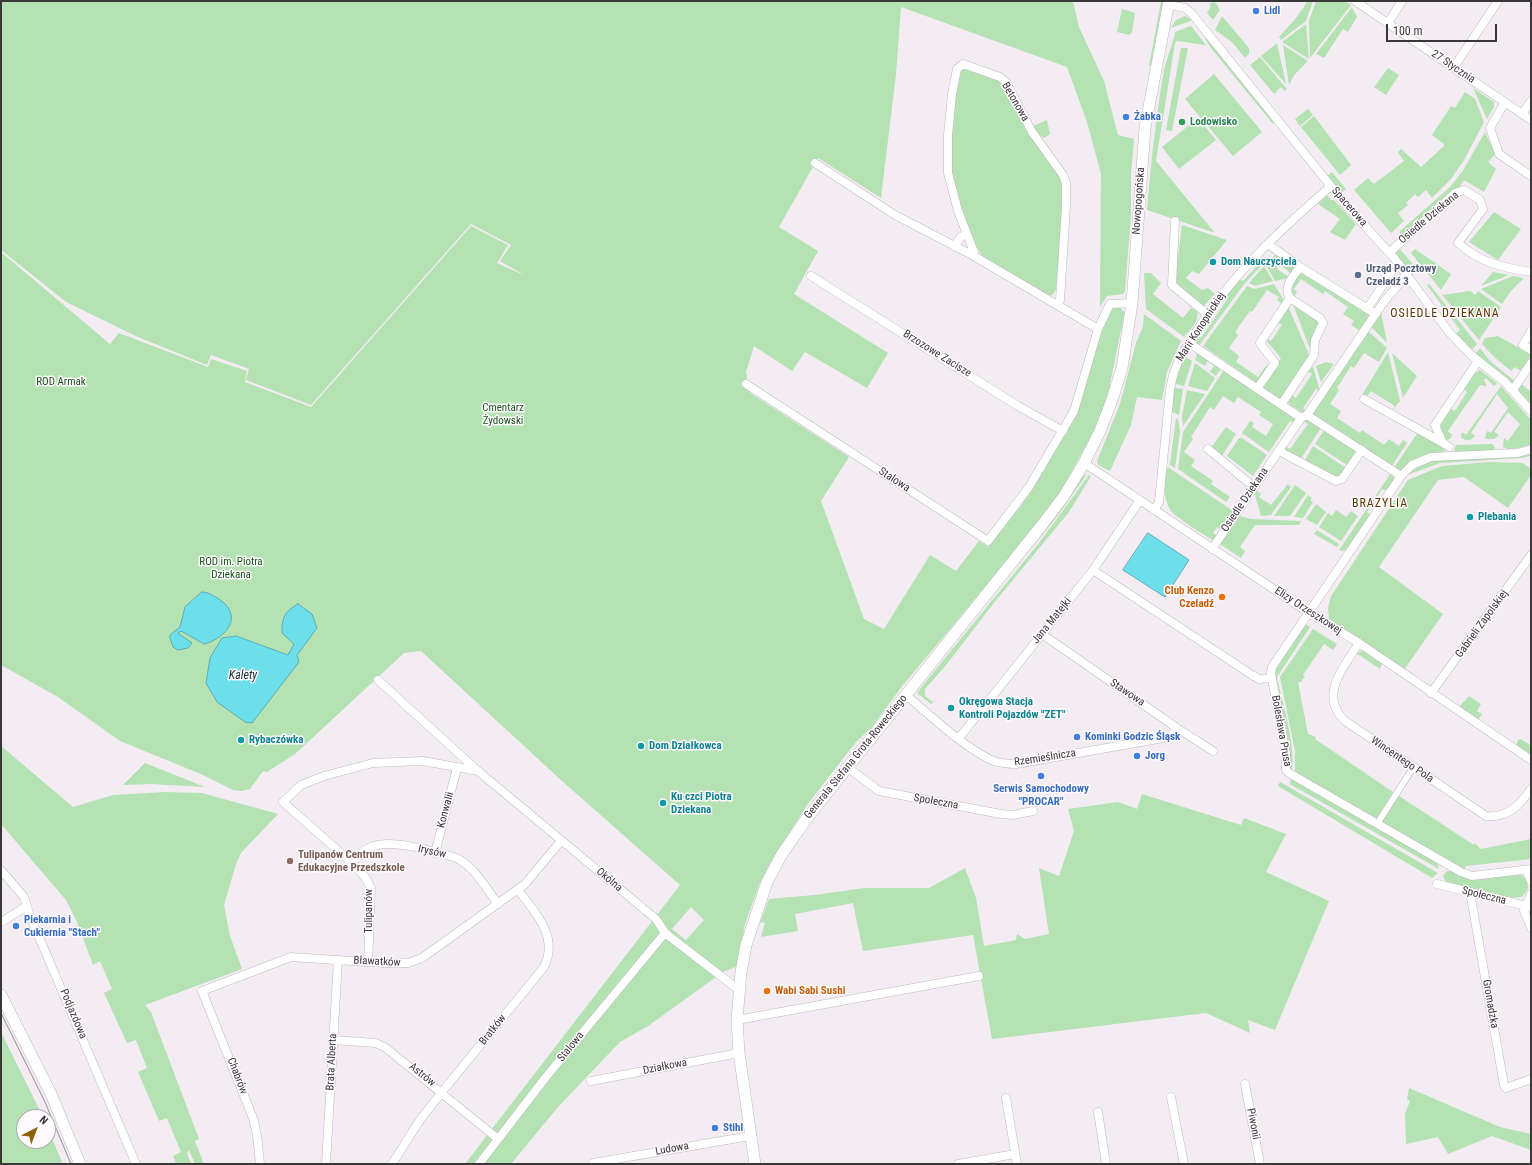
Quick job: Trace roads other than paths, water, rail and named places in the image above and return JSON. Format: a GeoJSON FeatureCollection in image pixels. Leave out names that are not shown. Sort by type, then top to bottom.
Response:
{"type":"FeatureCollection","features":[{"type":"Feature","properties":{"kind":"street","name":"27 Stycznia"},"geometry":{"type":"LineString","coordinates":[[1355,1],[1531,120]]}},
{"type":"Feature","properties":{"kind":"street"},"geometry":{"type":"LineString","coordinates":[[1388,23],[1402,1]]}},
{"type":"Feature","properties":{"kind":"street"},"geometry":{"type":"LineString","coordinates":[[1452,66],[1456,64],[1498,1]]}},
{"type":"Feature","properties":{"kind":"street","name":"Spacerowa"},"geometry":{"type":"LineString","coordinates":[[1169,3],[1185,8],[1192,14],[1331,186],[1390,252],[1449,332],[1478,361],[1513,390],[1531,411]]}},
{"type":"Feature","properties":{"kind":"street","name":"Nowopogońska"},"geometry":{"type":"LineString","coordinates":[[1112,400],[1125,355],[1132,303],[1145,132],[1169,3]]}},
{"type":"Feature","properties":{"kind":"street","name":"Betonowa"},"geometry":{"type":"LineString","coordinates":[[972,255],[974,252],[966,234],[952,193],[946,154],[952,89],[957,69],[963,64],[1005,81],[1032,132],[1063,175],[1066,183],[1066,206],[1060,300],[1057,305]]}},
{"type":"Feature","properties":{"kind":"street"},"geometry":{"type":"LineString","coordinates":[[1522,114],[1531,101]]}},
{"type":"Feature","properties":{"kind":"street"},"geometry":{"type":"LineString","coordinates":[[1505,102],[1490,128],[1499,154],[1531,176]]}},
{"type":"Feature","properties":{"kind":"street"},"geometry":{"type":"LineString","coordinates":[[815,163],[894,214],[972,255],[1098,329]]}},
{"type":"Feature","properties":{"kind":"street","name":"Marii Konopnickiej"},"geometry":{"type":"LineString","coordinates":[[1154,510],[1158,502],[1173,372],[1179,357],[1207,314],[1229,285],[1268,244],[1331,186]]}},
{"type":"Feature","properties":{"kind":"street","name":"Osiedle Dziekana"},"geometry":{"type":"LineString","coordinates":[[1390,252],[1456,193],[1464,190],[1480,200],[1483,209],[1458,243],[1466,251],[1496,266],[1531,272]]}},
{"type":"Feature","properties":{"kind":"street"},"geometry":{"type":"LineString","coordinates":[[1175,221],[1172,285],[1207,314]]}},
{"type":"Feature","properties":{"kind":"street"},"geometry":{"type":"LineString","coordinates":[[954,246],[961,237],[966,234]]}},
{"type":"Feature","properties":{"kind":"street"},"geometry":{"type":"LineString","coordinates":[[1268,244],[1300,267],[1376,314]]}},
{"type":"Feature","properties":{"kind":"street"},"geometry":{"type":"LineString","coordinates":[[1367,309],[1394,268],[1399,264]]}},
{"type":"Feature","properties":{"kind":"street"},"geometry":{"type":"LineString","coordinates":[[1281,405],[1314,355],[1315,340],[1323,323],[1320,318],[1290,298],[1288,294],[1287,288],[1300,267]]}},
{"type":"Feature","properties":{"kind":"street","name":"Osiedle Dziekana"},"geometry":{"type":"LineString","coordinates":[[1212,549],[1376,314],[1407,274]]}},
{"type":"Feature","properties":{"kind":"street","name":"Brzozowe Zacisze"},"geometry":{"type":"LineString","coordinates":[[811,276],[1018,406],[1063,431]]}},
{"type":"Feature","properties":{"kind":"street"},"geometry":{"type":"LineString","coordinates":[[1257,389],[1275,363],[1260,343],[1290,298]]}},
{"type":"Feature","properties":{"kind":"street"},"geometry":{"type":"LineString","coordinates":[[1063,431],[1074,411],[1098,329],[1110,304],[1132,303]]}},
{"type":"Feature","properties":{"kind":"street"},"geometry":{"type":"LineString","coordinates":[[1531,331],[1523,345],[1531,350]]}},
{"type":"Feature","properties":{"kind":"street"},"geometry":{"type":"LineString","coordinates":[[1189,343],[1281,405],[1304,416],[1362,450],[1401,476]]}},
{"type":"Feature","properties":{"kind":"street"},"geometry":{"type":"LineString","coordinates":[[1364,399],[1446,445],[1435,425],[1478,361]]}},
{"type":"Feature","properties":{"kind":"street"},"geometry":{"type":"LineString","coordinates":[[1513,390],[1531,362]]}},
{"type":"Feature","properties":{"kind":"street","name":"Stalowa"},"geometry":{"type":"LineString","coordinates":[[746,384],[988,541],[1028,490],[1063,431]]}},
{"type":"Feature","properties":{"kind":"street","name":"Generała Stefana Grota-Roweckiego"},"geometry":{"type":"LineString","coordinates":[[755,1164],[739,1054],[737,1020],[739,990],[746,945],[767,882],[796,833],[1064,496],[1084,463],[1100,432],[1112,400]]}},
{"type":"Feature","properties":{"kind":"street"},"geometry":{"type":"LineString","coordinates":[[1208,449],[1254,487]]}},
{"type":"Feature","properties":{"kind":"street"},"geometry":{"type":"LineString","coordinates":[[1093,570],[1252,676],[1259,679],[1271,678],[1272,667],[1308,612],[1401,476],[1412,465],[1431,458],[1518,452],[1531,449]]}},
{"type":"Feature","properties":{"kind":"street"},"geometry":{"type":"LineString","coordinates":[[1279,451],[1336,481],[1342,479],[1362,450]]}},
{"type":"Feature","properties":{"kind":"street","name":"Elizy Orzeszkowej"},"geometry":{"type":"LineString","coordinates":[[1084,463],[1212,549],[1359,644],[1531,760]]}},
{"type":"Feature","properties":{"kind":"street","name":"Jana Matejki"},"geometry":{"type":"LineString","coordinates":[[959,738],[1093,570],[1140,500]]}},
{"type":"Feature","properties":{"kind":"street","name":"Gabrieli Zapolskiej"},"geometry":{"type":"LineString","coordinates":[[1431,693],[1531,555]]}},
{"type":"Feature","properties":{"kind":"street","name":"Stawowa"},"geometry":{"type":"LineString","coordinates":[[1042,634],[1177,728],[1213,750]]}},
{"type":"Feature","properties":{"kind":"street","name":"Wincentego Pola"},"geometry":{"type":"LineString","coordinates":[[1359,644],[1334,682],[1336,711],[1344,721],[1486,816],[1510,813],[1516,808],[1531,789]]}},
{"type":"Feature","properties":{"kind":"street","name":"Bolesława Prusa"},"geometry":{"type":"LineString","coordinates":[[1271,678],[1286,754],[1286,770],[1446,864],[1472,876],[1528,869]]}},
{"type":"Feature","properties":{"kind":"street","name":"Okólna"},"geometry":{"type":"LineString","coordinates":[[378,680],[478,771],[656,919],[665,933],[739,990]]}},
{"type":"Feature","properties":{"kind":"street","name":"Rzemieślnicza"},"geometry":{"type":"LineString","coordinates":[[906,695],[959,738],[990,760],[1004,764],[1016,764],[1169,737],[1177,728]]}},
{"type":"Feature","properties":{"kind":"street","name":"Tulipanów"},"geometry":{"type":"LineString","coordinates":[[368,962],[371,888],[365,877],[352,863],[283,802],[301,786],[324,776],[372,763],[423,761],[457,768]]}},
{"type":"Feature","properties":{"kind":"street","name":"Społeczna"},"geometry":{"type":"LineString","coordinates":[[847,767],[878,791],[1001,814],[1013,815],[1033,811]]}},
{"type":"Feature","properties":{"kind":"street"},"geometry":{"type":"LineString","coordinates":[[457,768],[478,771]]}},
{"type":"Feature","properties":{"kind":"street","name":"Konwalii"},"geometry":{"type":"LineString","coordinates":[[435,853],[457,768]]}},
{"type":"Feature","properties":{"kind":"street"},"geometry":{"type":"LineString","coordinates":[[1377,824],[1411,771]]}},
{"type":"Feature","properties":{"kind":"street","name":"Bławatków"},"geometry":{"type":"LineString","coordinates":[[202,991],[291,957],[408,963],[422,958],[518,890],[525,884],[561,840]]}},
{"type":"Feature","properties":{"kind":"street","name":"Irysów"},"geometry":{"type":"LineString","coordinates":[[352,863],[361,853],[371,847],[390,844],[457,858],[465,862],[475,873],[498,904]]}},
{"type":"Feature","properties":{"kind":"street"},"geometry":{"type":"LineString","coordinates":[[1528,869],[1531,881]]}},
{"type":"Feature","properties":{"kind":"street","name":"Podjazdowa"},"geometry":{"type":"LineString","coordinates":[[1,870],[20,891],[27,906],[136,1164]]}},
{"type":"Feature","properties":{"kind":"street","name":"Społeczna"},"geometry":{"type":"LineString","coordinates":[[1437,884],[1529,907]]}},
{"type":"Feature","properties":{"kind":"street","name":"Bratków"},"geometry":{"type":"LineString","coordinates":[[392,1164],[420,1120],[544,967],[548,959],[550,954],[549,942],[544,928],[518,890]]}},
{"type":"Feature","properties":{"kind":"street","name":"Gromadzka"},"geometry":{"type":"LineString","coordinates":[[1470,892],[1504,1085],[1506,1088],[1511,1088],[1531,1079]]}},
{"type":"Feature","properties":{"kind":"street"},"geometry":{"type":"LineString","coordinates":[[1531,894],[1529,907],[1524,911],[1531,928]]}},
{"type":"Feature","properties":{"kind":"street"},"geometry":{"type":"LineString","coordinates":[[1,922],[27,906]]}},
{"type":"Feature","properties":{"kind":"street","name":"Stalowa"},"geometry":{"type":"LineString","coordinates":[[479,1164],[665,933]]}},
{"type":"Feature","properties":{"kind":"street","name":"Brata Alberta"},"geometry":{"type":"LineString","coordinates":[[326,1164],[338,960]]}},
{"type":"Feature","properties":{"kind":"street"},"geometry":{"type":"LineString","coordinates":[[737,1020],[979,976]]}},
{"type":"Feature","properties":{"kind":"street","name":"Chabrów"},"geometry":{"type":"LineString","coordinates":[[202,991],[253,1118],[257,1135],[260,1164]]}},
{"type":"Feature","properties":{"kind":"street"},"geometry":{"type":"LineString","coordinates":[[1,995],[51,1094],[80,1164]]}},
{"type":"Feature","properties":{"kind":"street","name":"Astrów"},"geometry":{"type":"LineString","coordinates":[[333,1040],[376,1043],[386,1048],[498,1139]]}},
{"type":"Feature","properties":{"kind":"street","name":"Działkowa"},"geometry":{"type":"LineString","coordinates":[[591,1082],[739,1054]]}},
{"type":"Feature","properties":{"kind":"street","name":"Piwonii"},"geometry":{"type":"LineString","coordinates":[[1245,1084],[1260,1164]]}},
{"type":"Feature","properties":{"kind":"street"},"geometry":{"type":"LineString","coordinates":[[1171,1097],[1184,1164]]}},
{"type":"Feature","properties":{"kind":"street"},"geometry":{"type":"LineString","coordinates":[[1006,1098],[1017,1164]]}},
{"type":"Feature","properties":{"kind":"street"},"geometry":{"type":"LineString","coordinates":[[1098,1112],[1103,1164]]}},
{"type":"Feature","properties":{"kind":"street","name":"Ludowa"},"geometry":{"type":"LineString","coordinates":[[593,1163],[750,1136]]}},
{"type":"Feature","properties":{"kind":"street"},"geometry":{"type":"LineString","coordinates":[[958,1164],[1015,1154]]}},
{"type":"Feature","properties":{"kind":"water"},"geometry":{"type":"Polygon","coordinates":[[[1148,533],[1189,560],[1165,597],[1123,570],[1148,533]]]}},
{"type":"Feature","properties":{"kind":"water"},"geometry":{"type":"Polygon","coordinates":[[[202,592],[211,594],[226,606],[230,612],[230,626],[220,637],[204,644],[181,631],[178,633],[192,643],[188,648],[178,650],[173,647],[170,635],[180,627],[185,607],[202,592]]]}},
{"type":"Feature","properties":{"kind":"water","name":"Kalety"},"geometry":{"type":"Polygon","coordinates":[[[298,604],[312,614],[317,628],[297,655],[299,662],[252,723],[245,722],[217,702],[206,683],[210,658],[222,638],[236,636],[288,655],[294,644],[282,633],[283,619],[287,612],[298,604]]]}},
{"type":"Feature","properties":{"kind":"tram line"},"geometry":{"type":"LineString","coordinates":[[1,1013],[45,1102],[71,1164]]}},
{"type":"Feature","properties":{"kind":"place","name":"Lidl"},"geometry":{"type":"Point","coordinates":[1256,11]}},
{"type":"Feature","properties":{"kind":"place","name":"Żabka"},"geometry":{"type":"Point","coordinates":[1126,117]}},
{"type":"Feature","properties":{"kind":"place","name":"Lodowisko"},"geometry":{"type":"Point","coordinates":[1182,122]}},
{"type":"Feature","properties":{"kind":"place","name":"Dom Nauczyciela"},"geometry":{"type":"Point","coordinates":[1213,262]}},
{"type":"Feature","properties":{"kind":"place","name":"Urząd Pocztowy Czeladź 3"},"geometry":{"type":"Point","coordinates":[1358,275]}},
{"type":"Feature","properties":{"kind":"place","name":"Plebania"},"geometry":{"type":"Point","coordinates":[1470,517]}},
{"type":"Feature","properties":{"kind":"place","name":"Club Kenzo Czeladź"},"geometry":{"type":"Point","coordinates":[1222,597]}},
{"type":"Feature","properties":{"kind":"place","name":"Okręgowa Stacja Kontroli Pojazdów \"ZET\""},"geometry":{"type":"Point","coordinates":[951,708]}},
{"type":"Feature","properties":{"kind":"place","name":"Kominki Godzic Śląsk"},"geometry":{"type":"Point","coordinates":[1077,737]}},
{"type":"Feature","properties":{"kind":"place","name":"Rybaczówka"},"geometry":{"type":"Point","coordinates":[241,740]}},
{"type":"Feature","properties":{"kind":"place","name":"Dom Działkowca"},"geometry":{"type":"Point","coordinates":[641,746]}},
{"type":"Feature","properties":{"kind":"place","name":"Jorg"},"geometry":{"type":"Point","coordinates":[1137,756]}},
{"type":"Feature","properties":{"kind":"place","name":"Serwis Samochodowy \"PROCAR\""},"geometry":{"type":"Point","coordinates":[1041,776]}},
{"type":"Feature","properties":{"kind":"place","name":"Ku czci Piotra Dziekana"},"geometry":{"type":"Point","coordinates":[663,803]}},
{"type":"Feature","properties":{"kind":"place","name":"Tulipanów Centrum Edukacyjne Przedszkole"},"geometry":{"type":"Point","coordinates":[290,861]}},
{"type":"Feature","properties":{"kind":"place","name":"Piekarnia i Cukiernia \"Stach\""},"geometry":{"type":"Point","coordinates":[16,926]}},
{"type":"Feature","properties":{"kind":"place","name":"Wabi Sabi Sushi"},"geometry":{"type":"Point","coordinates":[767,991]}},
{"type":"Feature","properties":{"kind":"place","name":"Stihl"},"geometry":{"type":"Point","coordinates":[715,1128]}},
{"type":"Feature","properties":{"kind":"district","name":"OSIEDLE DZIEKANA"},"geometry":{"type":"Point","coordinates":[1445,314]}},
{"type":"Feature","properties":{"kind":"district","name":"BRAZYLIA"},"geometry":{"type":"Point","coordinates":[1380,504]}},
{"type":"Feature","properties":{"kind":"park label","name":"ROD Armak"},"geometry":{"type":"Point","coordinates":[61,382]}},
{"type":"Feature","properties":{"kind":"park label","name":"Cmentarz Żydowski"},"geometry":{"type":"Point","coordinates":[503,414]}},
{"type":"Feature","properties":{"kind":"park label","name":"ROD im. Piotra Dziekana"},"geometry":{"type":"Point","coordinates":[231,568]}}]}
